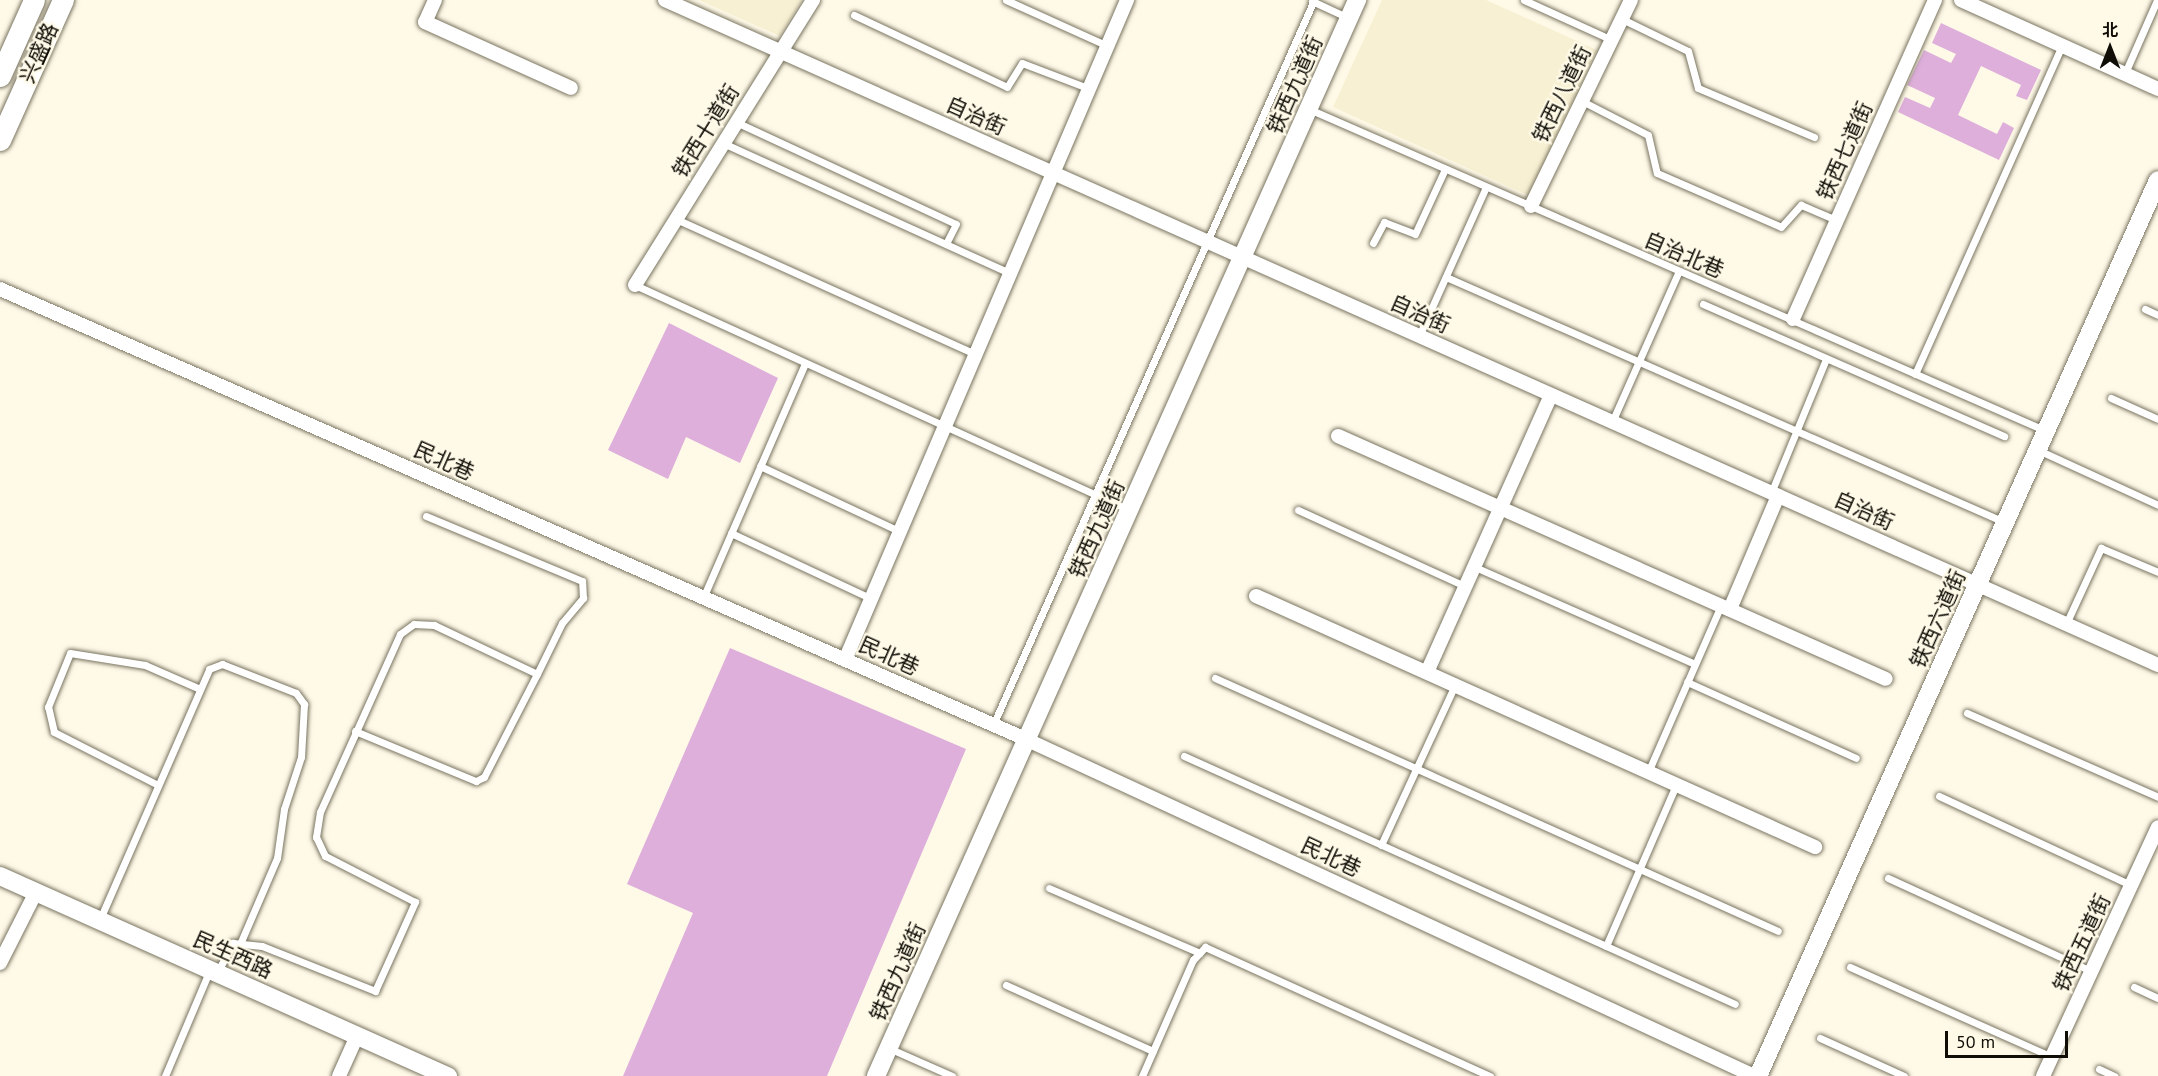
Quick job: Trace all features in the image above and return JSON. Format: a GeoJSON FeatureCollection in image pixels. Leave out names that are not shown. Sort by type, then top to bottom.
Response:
{"type":"FeatureCollection","features":[{"type":"Feature","properties":{"kind":"main road","name":"兴盛路"},"geometry":{"type":"LineString","coordinates":[[0,76],[34,0]]}},
{"type":"Feature","properties":{"kind":"main road","name":"兴盛路"},"geometry":{"type":"LineString","coordinates":[[0,140],[63,0]]}},
{"type":"Feature","properties":{"kind":"main road","name":"铁西九道街"},"geometry":{"type":"LineString","coordinates":[[876,1076],[1358,0]]}},
{"type":"Feature","properties":{"kind":"main road","name":"铁西六道街"},"geometry":{"type":"LineString","coordinates":[[1756,1076],[2158,180]]}},
{"type":"Feature","properties":{"kind":"main road","name":"民生西路"},"geometry":{"type":"LineString","coordinates":[[0,876],[448,1076]]}},
{"type":"Feature","properties":{"kind":"street"},"geometry":{"type":"LineString","coordinates":[[435,0],[425,22],[571,88]]}},
{"type":"Feature","properties":{"kind":"street","name":"自治街"},"geometry":{"type":"LineString","coordinates":[[665,0],[2158,665]]}},
{"type":"Feature","properties":{"kind":"street","name":"铁西十道街"},"geometry":{"type":"LineString","coordinates":[[635,285],[813,0]]}},
{"type":"Feature","properties":{"kind":"street"},"geometry":{"type":"LineString","coordinates":[[845,660],[1055,174],[1127,0]]}},
{"type":"Feature","properties":{"kind":"street","name":"铁西八道街"},"geometry":{"type":"LineString","coordinates":[[1531,206],[1631,0]]}},
{"type":"Feature","properties":{"kind":"street","name":"铁西七道街"},"geometry":{"type":"LineString","coordinates":[[1793,319],[1935,0]]}},
{"type":"Feature","properties":{"kind":"street"},"geometry":{"type":"LineString","coordinates":[[1961,0],[2158,89]]}},
{"type":"Feature","properties":{"kind":"street","name":"民北巷"},"geometry":{"type":"LineString","coordinates":[[0,289],[1027,740],[1756,1076]]}},
{"type":"Feature","properties":{"kind":"street"},"geometry":{"type":"LineString","coordinates":[[1428,670],[1502,509],[1551,395]]}},
{"type":"Feature","properties":{"kind":"street"},"geometry":{"type":"LineString","coordinates":[[1338,436],[1886,679]]}},
{"type":"Feature","properties":{"kind":"street"},"geometry":{"type":"LineString","coordinates":[[1725,607],[1775,495]]}},
{"type":"Feature","properties":{"kind":"street"},"geometry":{"type":"LineString","coordinates":[[1257,596],[1428,670],[1815,847]]}},
{"type":"Feature","properties":{"kind":"street","name":"铁西五道街"},"geometry":{"type":"LineString","coordinates":[[2043,1076],[2158,827]]}},
{"type":"Feature","properties":{"kind":"street"},"geometry":{"type":"LineString","coordinates":[[0,963],[36,892]]}},
{"type":"Feature","properties":{"kind":"street"},"geometry":{"type":"LineString","coordinates":[[339,1076],[357,1036]]}},
{"type":"Feature","properties":{"kind":"lane"},"geometry":{"type":"LineString","coordinates":[[1006,0],[1108,46]]}},
{"type":"Feature","properties":{"kind":"lane"},"geometry":{"type":"LineString","coordinates":[[1524,0],[1612,40]]}},
{"type":"Feature","properties":{"kind":"lane"},"geometry":{"type":"LineString","coordinates":[[2124,73],[2157,0]]}},
{"type":"Feature","properties":{"kind":"lane"},"geometry":{"type":"LineString","coordinates":[[993,725],[1204,240],[1312,1],[1349,18]]}},
{"type":"Feature","properties":{"kind":"lane"},"geometry":{"type":"LineString","coordinates":[[854,15],[1007,87],[1022,63],[1090,89]]}},
{"type":"Feature","properties":{"kind":"lane"},"geometry":{"type":"LineString","coordinates":[[1622,19],[1688,51],[1698,88],[1814,136]]}},
{"type":"Feature","properties":{"kind":"lane"},"geometry":{"type":"LineString","coordinates":[[1915,374],[2062,46]]}},
{"type":"Feature","properties":{"kind":"lane"},"geometry":{"type":"LineString","coordinates":[[1582,101],[1648,135],[1657,173],[1781,227],[1801,205],[1837,220]]}},
{"type":"Feature","properties":{"kind":"lane","name":"自治北巷"},"geometry":{"type":"LineString","coordinates":[[1309,109],[2047,431]]}},
{"type":"Feature","properties":{"kind":"lane"},"geometry":{"type":"LineString","coordinates":[[736,122],[956,224],[946,244]]}},
{"type":"Feature","properties":{"kind":"lane"},"geometry":{"type":"LineString","coordinates":[[723,143],[1012,274]]}},
{"type":"Feature","properties":{"kind":"lane"},"geometry":{"type":"LineString","coordinates":[[1373,243],[1384,222],[1415,234],[1445,169]]}},
{"type":"Feature","properties":{"kind":"lane"},"geometry":{"type":"LineString","coordinates":[[1419,336],[1486,187]]}},
{"type":"Feature","properties":{"kind":"lane"},"geometry":{"type":"LineString","coordinates":[[676,219],[977,355]]}},
{"type":"Feature","properties":{"kind":"lane"},"geometry":{"type":"LineString","coordinates":[[1612,422],[1679,271]]}},
{"type":"Feature","properties":{"kind":"lane"},"geometry":{"type":"LineString","coordinates":[[1446,277],[1638,364],[2006,523]]}},
{"type":"Feature","properties":{"kind":"lane"},"geometry":{"type":"LineString","coordinates":[[635,285],[1130,510]]}},
{"type":"Feature","properties":{"kind":"lane"},"geometry":{"type":"LineString","coordinates":[[1703,304],[2004,436]]}},
{"type":"Feature","properties":{"kind":"lane"},"geometry":{"type":"LineString","coordinates":[[2145,309],[2158,315]]}},
{"type":"Feature","properties":{"kind":"lane"},"geometry":{"type":"LineString","coordinates":[[1775,495],[1797,431],[1826,359]]}},
{"type":"Feature","properties":{"kind":"lane"},"geometry":{"type":"LineString","coordinates":[[703,598],[805,363]]}},
{"type":"Feature","properties":{"kind":"lane"},"geometry":{"type":"LineString","coordinates":[[2111,398],[2158,418]]}},
{"type":"Feature","properties":{"kind":"lane"},"geometry":{"type":"LineString","coordinates":[[2038,450],[2158,505]]}},
{"type":"Feature","properties":{"kind":"lane"},"geometry":{"type":"LineString","coordinates":[[760,466],[901,532]]}},
{"type":"Feature","properties":{"kind":"lane"},"geometry":{"type":"LineString","coordinates":[[1298,510],[1466,587]]}},
{"type":"Feature","properties":{"kind":"lane"},"geometry":{"type":"LineString","coordinates":[[355,731],[476,781],[484,777],[562,623],[583,598],[582,581],[426,516]]}},
{"type":"Feature","properties":{"kind":"lane"},"geometry":{"type":"LineString","coordinates":[[731,533],[872,599]]}},
{"type":"Feature","properties":{"kind":"lane"},"geometry":{"type":"LineString","coordinates":[[2066,624],[2101,548],[2158,572]]}},
{"type":"Feature","properties":{"kind":"lane"},"geometry":{"type":"LineString","coordinates":[[1475,567],[1695,664]]}},
{"type":"Feature","properties":{"kind":"lane"},"geometry":{"type":"LineString","coordinates":[[1648,770],[1695,664],[1725,607]]}},
{"type":"Feature","properties":{"kind":"lane"},"geometry":{"type":"LineString","coordinates":[[165,1076],[214,971],[233,943],[262,946],[375,991],[415,902],[325,856],[316,837],[320,812],[400,634],[414,624],[434,625],[537,674]]}},
{"type":"Feature","properties":{"kind":"lane"},"geometry":{"type":"LineString","coordinates":[[158,785],[54,732],[48,707],[70,653],[145,665],[200,689]]}},
{"type":"Feature","properties":{"kind":"lane"},"geometry":{"type":"LineString","coordinates":[[99,920],[209,669],[222,664],[297,693],[304,704],[302,757],[284,809],[277,858],[240,944]]}},
{"type":"Feature","properties":{"kind":"lane"},"geometry":{"type":"LineString","coordinates":[[1215,678],[1778,931]]}},
{"type":"Feature","properties":{"kind":"lane"},"geometry":{"type":"LineString","coordinates":[[1687,682],[1856,758]]}},
{"type":"Feature","properties":{"kind":"lane"},"geometry":{"type":"LineString","coordinates":[[1381,845],[1456,683]]}},
{"type":"Feature","properties":{"kind":"lane"},"geometry":{"type":"LineString","coordinates":[[1967,713],[2158,797]]}},
{"type":"Feature","properties":{"kind":"lane"},"geometry":{"type":"LineString","coordinates":[[1184,756],[1735,1004]]}},
{"type":"Feature","properties":{"kind":"lane"},"geometry":{"type":"LineString","coordinates":[[1606,946],[1638,868],[1677,783]]}},
{"type":"Feature","properties":{"kind":"lane"},"geometry":{"type":"LineString","coordinates":[[1939,796],[2131,885]]}},
{"type":"Feature","properties":{"kind":"lane"},"geometry":{"type":"LineString","coordinates":[[1888,878],[2091,971]]}},
{"type":"Feature","properties":{"kind":"lane"},"geometry":{"type":"LineString","coordinates":[[1049,888],[1200,953]]}},
{"type":"Feature","properties":{"kind":"lane"},"geometry":{"type":"LineString","coordinates":[[1142,1076],[1200,953],[1205,947],[1219,950],[1490,1076]]}},
{"type":"Feature","properties":{"kind":"lane"},"geometry":{"type":"LineString","coordinates":[[1850,967],[2052,1057]]}},
{"type":"Feature","properties":{"kind":"lane"},"geometry":{"type":"LineString","coordinates":[[1006,985],[1153,1051]]}},
{"type":"Feature","properties":{"kind":"lane"},"geometry":{"type":"LineString","coordinates":[[2134,987],[2158,998]]}},
{"type":"Feature","properties":{"kind":"lane"},"geometry":{"type":"LineString","coordinates":[[1820,1038],[1904,1076]]}},
{"type":"Feature","properties":{"kind":"lane"},"geometry":{"type":"LineString","coordinates":[[889,1048],[952,1076]]}},
{"type":"Feature","properties":{"kind":"lane"},"geometry":{"type":"LineString","coordinates":[[2099,1069],[2114,1076]]}},
{"type":"Feature","properties":{"kind":"shaded area"},"geometry":{"type":"Polygon","coordinates":[[[699,0],[802,0],[780,36],[699,0]]]}},
{"type":"Feature","properties":{"kind":"shaded area"},"geometry":{"type":"Polygon","coordinates":[[[1382,0],[1486,0],[1597,50],[1530,196],[1333,107],[1382,0]]]}},
{"type":"Feature","properties":{"kind":"building"},"geometry":{"type":"Polygon","coordinates":[[[1941,23],[2041,70],[2027,100],[2016,96],[2021,85],[1981,66],[1958,115],[1997,134],[2003,122],[2014,128],[1999,160],[1898,112],[1905,97],[1930,108],[1935,98],[1907,85],[1924,50],[1951,63],[1956,54],[1932,43],[1941,23]]]}},
{"type":"Feature","properties":{"kind":"building"},"geometry":{"type":"Polygon","coordinates":[[[669,323],[778,378],[740,463],[686,437],[668,479],[608,450],[669,323]]]}},
{"type":"Feature","properties":{"kind":"building"},"geometry":{"type":"Polygon","coordinates":[[[730,648],[966,749],[827,1076],[623,1076],[693,913],[627,884],[730,648]]]}}]}
